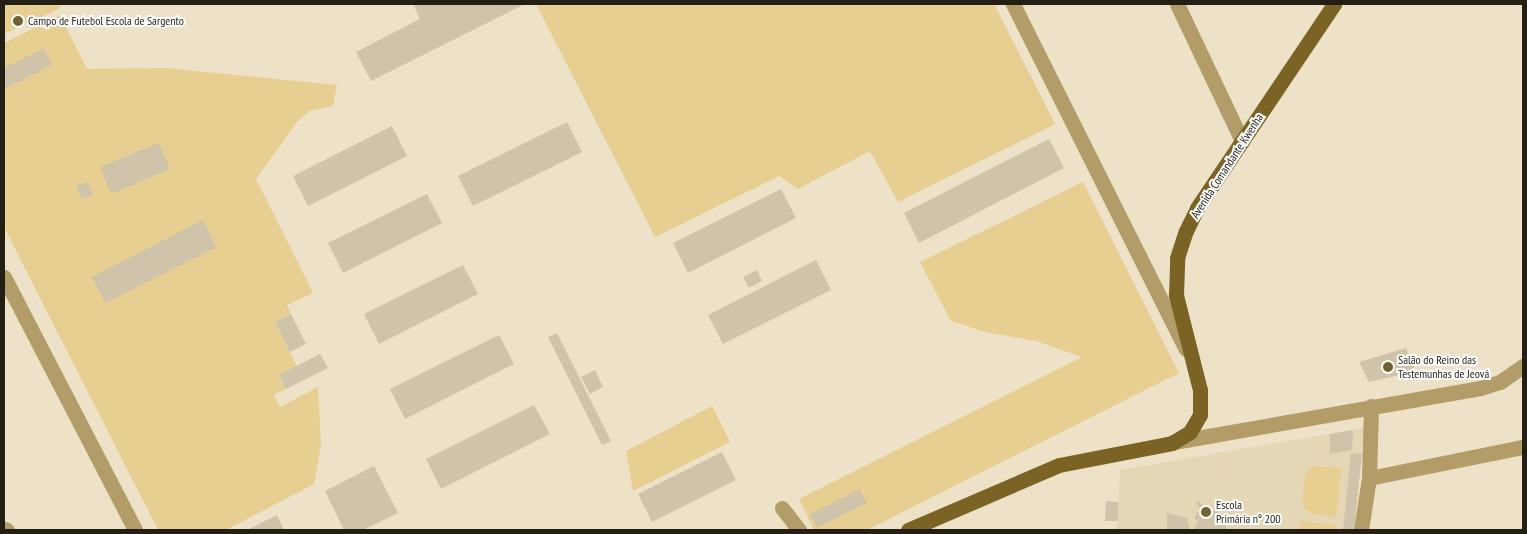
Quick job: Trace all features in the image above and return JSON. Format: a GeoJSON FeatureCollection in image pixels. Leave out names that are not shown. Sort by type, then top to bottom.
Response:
{"type":"FeatureCollection","features":[{"type":"Feature","properties":{"kind":"main road","name":"Avenida Comandante Kwenha"},"geometry":{"type":"LineString","coordinates":[[908,530],[1059,466],[1172,443],[1190,432],[1200,415],[1200,390],[1190,357],[1176,295],[1177,258],[1198,208],[1334,4]]}},
{"type":"Feature","properties":{"kind":"street"},"geometry":{"type":"LineString","coordinates":[[1013,4],[1190,357]]}},
{"type":"Feature","properties":{"kind":"street"},"geometry":{"type":"LineString","coordinates":[[1177,4],[1242,141]]}},
{"type":"Feature","properties":{"kind":"street"},"geometry":{"type":"LineString","coordinates":[[4,277],[136,530]]}},
{"type":"Feature","properties":{"kind":"street"},"geometry":{"type":"LineString","coordinates":[[1172,443],[1480,388],[1500,382],[1523,366]]}},
{"type":"Feature","properties":{"kind":"street"},"geometry":{"type":"LineString","coordinates":[[1362,530],[1369,478],[1371,406]]}},
{"type":"Feature","properties":{"kind":"street"},"geometry":{"type":"LineString","coordinates":[[1369,478],[1523,447]]}},
{"type":"Feature","properties":{"kind":"street"},"geometry":{"type":"LineString","coordinates":[[782,508],[799,530]]}},
{"type":"Feature","properties":{"kind":"shaded area","name":"Campo de Futebol Escola de Sargento"},"geometry":{"type":"Polygon","coordinates":[[[4,4],[59,4],[61,8],[4,34],[4,4]]]}},
{"type":"Feature","properties":{"kind":"shaded area"},"geometry":{"type":"Polygon","coordinates":[[[536,4],[994,4],[1055,124],[898,202],[870,151],[798,189],[779,176],[655,237],[536,4]]]}},
{"type":"Feature","properties":{"kind":"shaded area"},"geometry":{"type":"Polygon","coordinates":[[[60,15],[87,69],[166,68],[337,85],[333,106],[309,111],[297,122],[256,179],[313,293],[287,305],[291,314],[275,322],[297,366],[279,375],[286,389],[274,395],[280,407],[318,387],[321,445],[314,484],[226,530],[158,530],[4,227],[4,43],[60,15]]]}},
{"type":"Feature","properties":{"kind":"shaded area"},"geometry":{"type":"Polygon","coordinates":[[[1083,182],[1179,373],[867,530],[814,530],[799,499],[1082,357],[1036,341],[985,332],[951,321],[920,262],[1083,182]]]}},
{"type":"Feature","properties":{"kind":"shaded area"},"geometry":{"type":"Polygon","coordinates":[[[712,406],[730,442],[633,491],[626,451],[712,406]]]}},
{"type":"Feature","properties":{"kind":"shaded area"},"geometry":{"type":"Polygon","coordinates":[[[1364,428],[1354,530],[1117,530],[1120,470],[1364,428]]]}},
{"type":"Feature","properties":{"kind":"shaded area"},"geometry":{"type":"Polygon","coordinates":[[[1312,466],[1341,468],[1336,517],[1309,513],[1305,509],[1302,502],[1305,476],[1312,466]]]}},
{"type":"Feature","properties":{"kind":"shaded area"},"geometry":{"type":"Polygon","coordinates":[[[1300,521],[1335,525],[1335,530],[1299,530],[1300,521]]]}},
{"type":"Feature","properties":{"kind":"building"},"geometry":{"type":"Polygon","coordinates":[[[413,4],[525,4],[371,81],[356,52],[420,19],[413,4]]]}},
{"type":"Feature","properties":{"kind":"building"},"geometry":{"type":"Polygon","coordinates":[[[44,48],[52,65],[4,89],[4,68],[44,48]]]}},
{"type":"Feature","properties":{"kind":"building"},"geometry":{"type":"Polygon","coordinates":[[[567,122],[582,152],[473,206],[458,176],[567,122]]]}},
{"type":"Feature","properties":{"kind":"building"},"geometry":{"type":"Polygon","coordinates":[[[392,126],[407,156],[308,206],[293,176],[392,126]]]}},
{"type":"Feature","properties":{"kind":"building"},"geometry":{"type":"Polygon","coordinates":[[[1049,139],[1064,168],[919,243],[904,213],[1049,139]]]}},
{"type":"Feature","properties":{"kind":"building"},"geometry":{"type":"Polygon","coordinates":[[[159,143],[170,169],[111,194],[100,167],[159,143]]]}},
{"type":"Feature","properties":{"kind":"building"},"geometry":{"type":"Polygon","coordinates":[[[88,182],[93,195],[81,199],[76,186],[88,182]]]}},
{"type":"Feature","properties":{"kind":"building"},"geometry":{"type":"Polygon","coordinates":[[[781,189],[796,218],[688,273],[673,243],[781,189]]]}},
{"type":"Feature","properties":{"kind":"building"},"geometry":{"type":"Polygon","coordinates":[[[427,194],[442,223],[343,273],[328,243],[427,194]]]}},
{"type":"Feature","properties":{"kind":"building"},"geometry":{"type":"Polygon","coordinates":[[[203,220],[216,247],[105,303],[92,277],[203,220]]]}},
{"type":"Feature","properties":{"kind":"building"},"geometry":{"type":"Polygon","coordinates":[[[816,260],[831,290],[723,344],[708,315],[816,260]]]}},
{"type":"Feature","properties":{"kind":"building"},"geometry":{"type":"Polygon","coordinates":[[[463,265],[478,294],[379,344],[364,314],[463,265]]]}},
{"type":"Feature","properties":{"kind":"building"},"geometry":{"type":"Polygon","coordinates":[[[757,270],[762,281],[749,288],[743,277],[757,270]]]}},
{"type":"Feature","properties":{"kind":"building"},"geometry":{"type":"Polygon","coordinates":[[[291,314],[306,344],[290,352],[275,322],[291,314]]]}},
{"type":"Feature","properties":{"kind":"building"},"geometry":{"type":"Polygon","coordinates":[[[557,333],[611,441],[602,445],[548,337],[557,333]]]}},
{"type":"Feature","properties":{"kind":"building"},"geometry":{"type":"Polygon","coordinates":[[[499,335],[514,364],[405,419],[390,389],[499,335]]]}},
{"type":"Feature","properties":{"kind":"building","name":"Salão do Reino das Testemunhas de Jeová"},"geometry":{"type":"Polygon","coordinates":[[[1406,348],[1416,371],[1369,382],[1359,362],[1406,348]]]}},
{"type":"Feature","properties":{"kind":"building"},"geometry":{"type":"Polygon","coordinates":[[[320,354],[328,368],[286,389],[279,375],[320,354]]]}},
{"type":"Feature","properties":{"kind":"building"},"geometry":{"type":"Polygon","coordinates":[[[595,370],[603,387],[590,394],[581,377],[595,370]]]}},
{"type":"Feature","properties":{"kind":"building"},"geometry":{"type":"Polygon","coordinates":[[[534,405],[550,434],[441,489],[426,459],[534,405]]]}},
{"type":"Feature","properties":{"kind":"building"},"geometry":{"type":"Polygon","coordinates":[[[1353,430],[1352,450],[1330,454],[1330,434],[1353,430]]]}},
{"type":"Feature","properties":{"kind":"building"},"geometry":{"type":"Polygon","coordinates":[[[722,452],[736,480],[652,522],[638,494],[722,452]]]}},
{"type":"Feature","properties":{"kind":"building"},"geometry":{"type":"Polygon","coordinates":[[[1351,453],[1362,454],[1354,530],[1343,530],[1351,453]]]}},
{"type":"Feature","properties":{"kind":"building"},"geometry":{"type":"Polygon","coordinates":[[[374,466],[398,513],[363,530],[344,530],[325,491],[374,466]]]}},
{"type":"Feature","properties":{"kind":"building"},"geometry":{"type":"Polygon","coordinates":[[[860,489],[867,503],[817,528],[810,514],[860,489]]]}},
{"type":"Feature","properties":{"kind":"building"},"geometry":{"type":"Polygon","coordinates":[[[1106,501],[1118,502],[1118,521],[1105,521],[1106,501]]]}},
{"type":"Feature","properties":{"kind":"building","name":"Escola Primária nº 200"},"geometry":{"type":"Polygon","coordinates":[[[1197,501],[1226,517],[1226,530],[1194,530],[1198,521],[1194,518],[1200,508],[1196,504],[1197,501]]]}},
{"type":"Feature","properties":{"kind":"building","name":"Escola Primária nº 200"},"geometry":{"type":"Polygon","coordinates":[[[1167,513],[1187,518],[1190,530],[1167,530],[1167,513]]]}},
{"type":"Feature","properties":{"kind":"building"},"geometry":{"type":"Polygon","coordinates":[[[277,515],[284,530],[247,530],[277,515]]]}},
{"type":"Feature","properties":{"kind":"place","name":"Campo de Futebol Escola de Sargento"},"geometry":{"type":"Point","coordinates":[18,21]}},
{"type":"Feature","properties":{"kind":"place","name":"Salão do Reino das Testemunhas de Jeová"},"geometry":{"type":"Point","coordinates":[1388,367]}},
{"type":"Feature","properties":{"kind":"place","name":"Escola Primária nº 200"},"geometry":{"type":"Point","coordinates":[1206,512]}}]}
